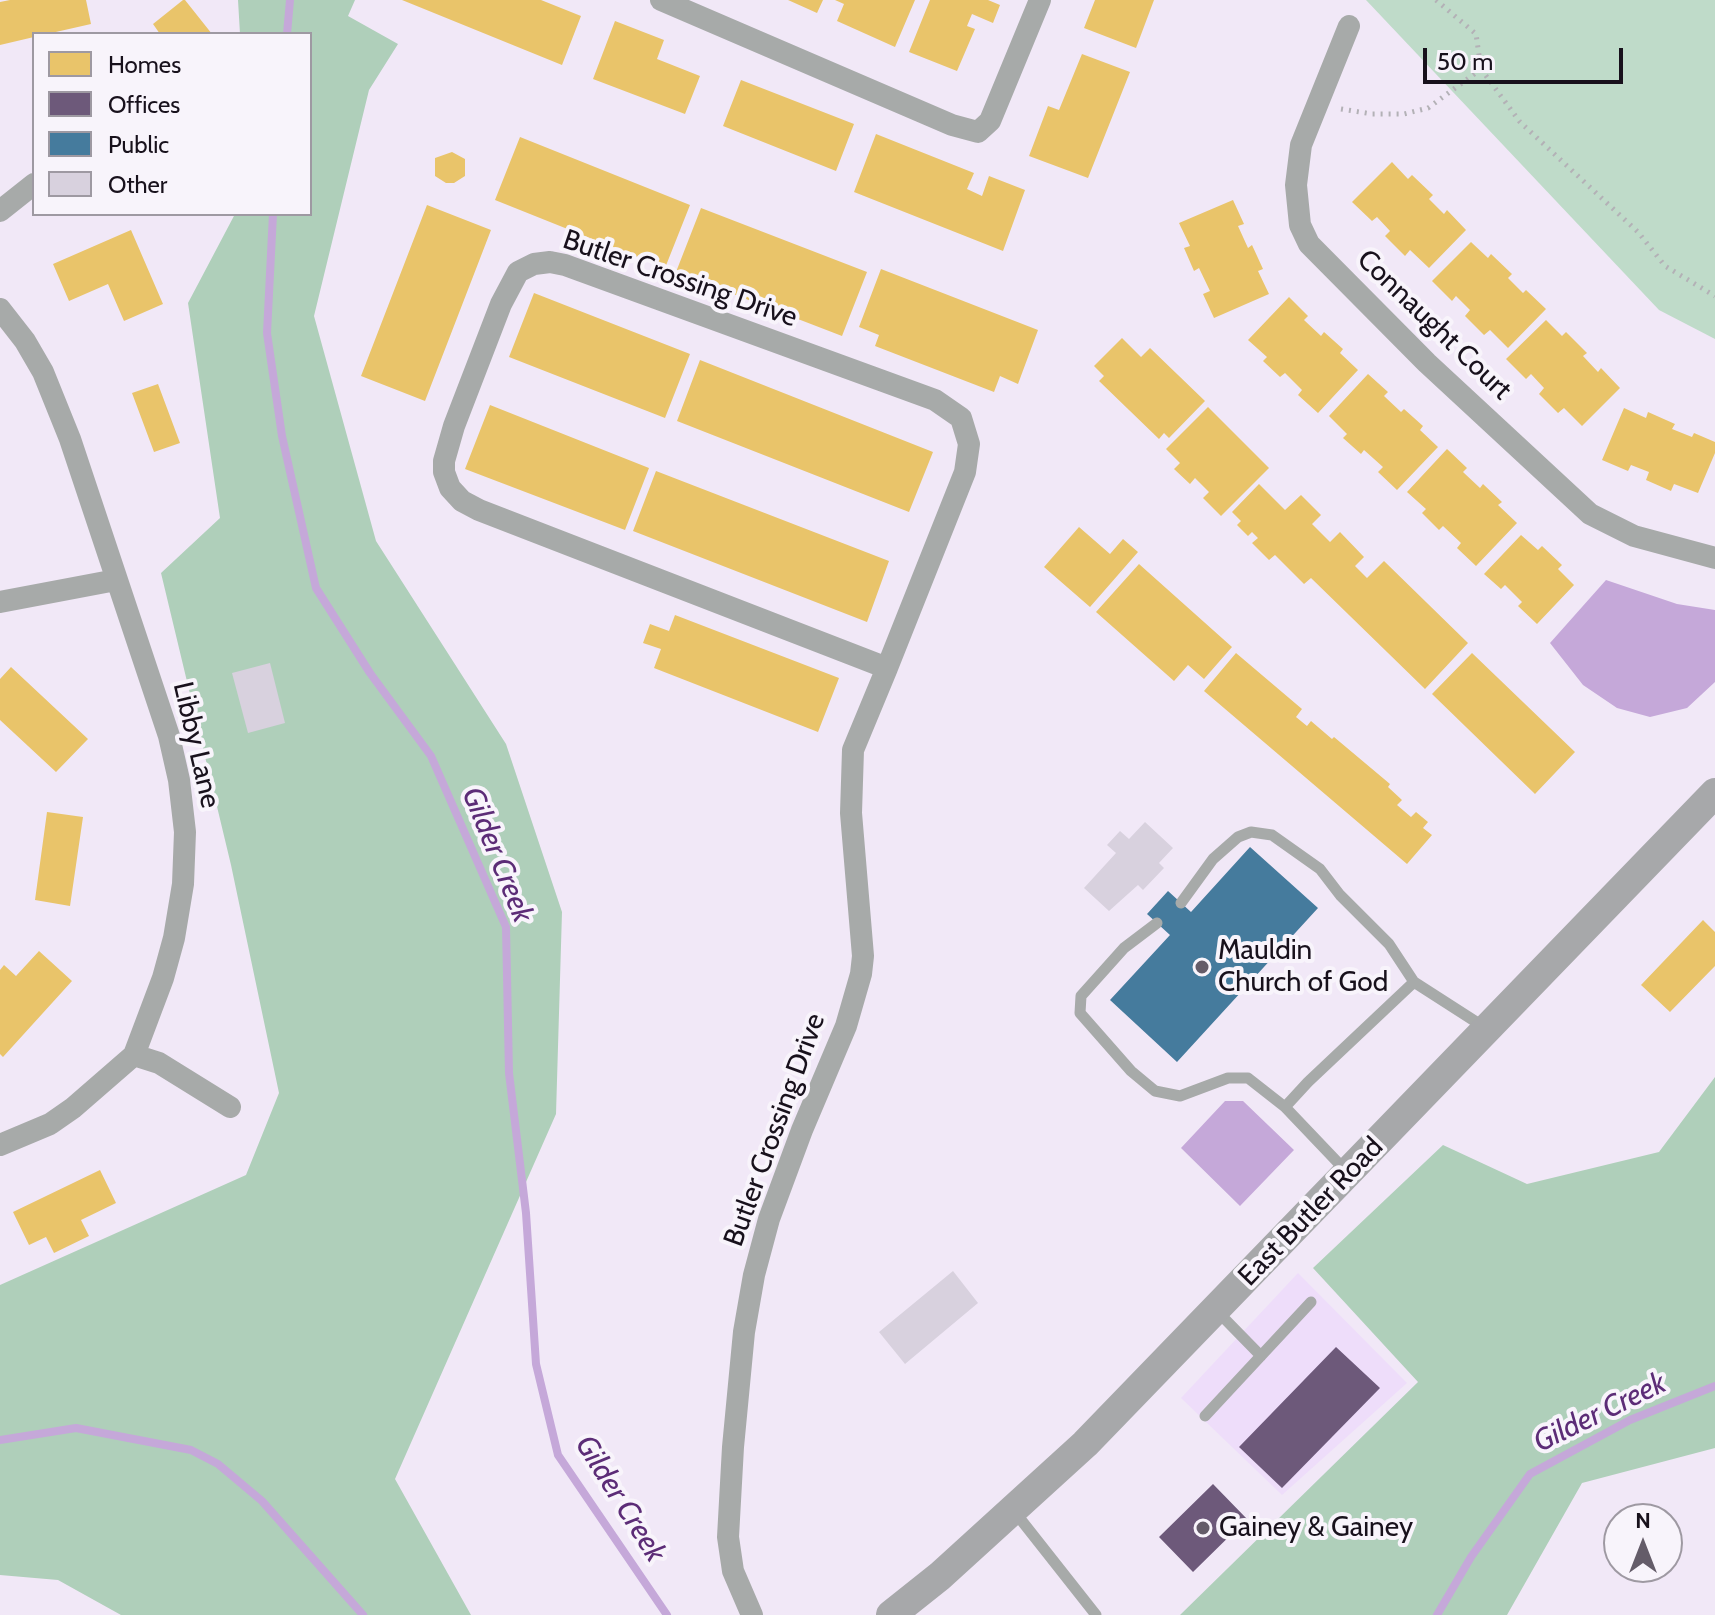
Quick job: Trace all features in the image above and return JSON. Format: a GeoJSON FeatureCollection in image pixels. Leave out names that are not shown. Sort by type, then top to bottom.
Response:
{"type":"FeatureCollection","features":[{"type":"Feature","properties":{"kind":"main road","name":"East Butler Road"},"geometry":{"type":"LineString","coordinates":[[891,1615],[1014,1511],[1085,1444],[1712,799]]}},
{"type":"Feature","properties":{"kind":"street"},"geometry":{"type":"LineString","coordinates":[[661,0],[952,125],[978,132],[990,121],[1040,0]]}},
{"type":"Feature","properties":{"kind":"street","name":"Connaught Court"},"geometry":{"type":"LineString","coordinates":[[1349,26],[1301,145],[1296,185],[1300,225],[1309,244],[1427,363],[1590,514],[1634,536],[1715,558]]}},
{"type":"Feature","properties":{"kind":"street"},"geometry":{"type":"LineString","coordinates":[[0,211],[32,186]]}},
{"type":"Feature","properties":{"kind":"street","name":"Butler Crossing Drive"},"geometry":{"type":"LineString","coordinates":[[752,1615],[733,1571],[728,1537],[744,1332],[754,1275],[769,1219],[846,1026],[861,974],[863,956],[851,813],[853,750],[887,668],[965,472],[969,444],[961,418],[935,400],[565,265],[550,262],[534,264],[518,272],[501,304],[454,426],[444,461],[450,488],[462,501],[578,550],[887,668]]}},
{"type":"Feature","properties":{"kind":"street","name":"Libby Lane"},"geometry":{"type":"LineString","coordinates":[[0,309],[25,341],[43,372],[70,439],[169,736],[179,780],[185,832],[183,884],[174,938],[163,978],[134,1055],[50,1124],[0,1145]]}},
{"type":"Feature","properties":{"kind":"street"},"geometry":{"type":"LineString","coordinates":[[0,602],[116,580]]}},
{"type":"Feature","properties":{"kind":"street"},"geometry":{"type":"LineString","coordinates":[[134,1055],[159,1063],[230,1107]]}},
{"type":"Feature","properties":{"kind":"lane"},"geometry":{"type":"LineString","coordinates":[[1181,903],[1213,859],[1238,837],[1251,832],[1272,835],[1320,869],[1340,895],[1389,944],[1414,982],[1488,1029]]}},
{"type":"Feature","properties":{"kind":"lane"},"geometry":{"type":"LineString","coordinates":[[1157,923],[1124,948],[1081,996],[1080,1013],[1131,1071],[1155,1091],[1180,1096],[1228,1078],[1248,1078],[1285,1107],[1348,1173]]}},
{"type":"Feature","properties":{"kind":"lane"},"geometry":{"type":"LineString","coordinates":[[1285,1107],[1414,982]]}},
{"type":"Feature","properties":{"kind":"lane"},"geometry":{"type":"LineString","coordinates":[[1205,1416],[1311,1302]]}},
{"type":"Feature","properties":{"kind":"lane"},"geometry":{"type":"LineString","coordinates":[[1216,1309],[1261,1356]]}},
{"type":"Feature","properties":{"kind":"lane"},"geometry":{"type":"LineString","coordinates":[[1014,1511],[1096,1615]]}},
{"type":"Feature","properties":{"kind":"path"},"geometry":{"type":"LineString","coordinates":[[1436,0],[1476,34],[1481,69],[1520,122],[1638,232],[1665,266],[1715,296]]}},
{"type":"Feature","properties":{"kind":"path"},"geometry":{"type":"LineString","coordinates":[[1341,109],[1372,114],[1404,114],[1428,108],[1481,69]]}},
{"type":"Feature","properties":{"kind":"shaded area"},"geometry":{"type":"Polygon","coordinates":[[[1606,580],[1677,604],[1715,610],[1715,682],[1687,708],[1650,717],[1617,708],[1583,685],[1550,643],[1606,580]]]}},
{"type":"Feature","properties":{"kind":"shaded area"},"geometry":{"type":"Polygon","coordinates":[[[1225,1101],[1243,1101],[1294,1150],[1240,1206],[1181,1148],[1225,1101]]]}},
{"type":"Feature","properties":{"kind":"shaded area"},"geometry":{"type":"Polygon","coordinates":[[[1298,1273],[1407,1383],[1282,1495],[1181,1398],[1298,1273]]]}},
{"type":"Feature","properties":{"kind":"green space"},"geometry":{"type":"Polygon","coordinates":[[[238,0],[355,0],[348,16],[398,44],[369,90],[314,316],[376,541],[506,744],[562,912],[556,1114],[395,1479],[471,1615],[121,1615],[58,1580],[0,1575],[0,1285],[246,1175],[279,1093],[231,865],[161,573],[220,518],[188,303],[234,216],[312,216],[312,32],[240,32],[238,0]]]}},
{"type":"Feature","properties":{"kind":"green space"},"geometry":{"type":"Polygon","coordinates":[[[1366,0],[1715,0],[1715,339],[1659,310],[1366,0]]]}},
{"type":"Feature","properties":{"kind":"green space"},"geometry":{"type":"Polygon","coordinates":[[[1715,1077],[1715,1448],[1582,1483],[1507,1615],[1180,1615],[1418,1382],[1313,1268],[1443,1145],[1527,1184],[1659,1152],[1715,1077]]]}},
{"type":"Feature","properties":{"kind":"building: Homes"},"geometry":{"type":"Polygon","coordinates":[[[86,0],[91,24],[56,32],[32,32],[32,37],[0,45],[0,2],[86,0]]]}},
{"type":"Feature","properties":{"kind":"building: Homes"},"geometry":{"type":"Polygon","coordinates":[[[185,0],[210,32],[159,32],[153,24],[185,0]]]}},
{"type":"Feature","properties":{"kind":"building: Homes"},"geometry":{"type":"Polygon","coordinates":[[[402,0],[541,0],[581,16],[562,65],[402,0]]]}},
{"type":"Feature","properties":{"kind":"building: Homes"},"geometry":{"type":"Polygon","coordinates":[[[788,0],[823,0],[817,13],[788,0]]]}},
{"type":"Feature","properties":{"kind":"building: Homes"},"geometry":{"type":"Polygon","coordinates":[[[835,0],[915,0],[895,47],[837,21],[844,4],[835,0]]]}},
{"type":"Feature","properties":{"kind":"building: Homes"},"geometry":{"type":"Polygon","coordinates":[[[930,0],[988,0],[1000,5],[993,23],[972,14],[967,26],[975,29],[957,71],[909,52],[930,0]]]}},
{"type":"Feature","properties":{"kind":"building: Homes"},"geometry":{"type":"Polygon","coordinates":[[[1095,0],[1154,0],[1136,48],[1084,28],[1095,0]]]}},
{"type":"Feature","properties":{"kind":"building: Homes"},"geometry":{"type":"Polygon","coordinates":[[[615,21],[664,40],[657,59],[700,76],[685,114],[593,79],[615,21]]]}},
{"type":"Feature","properties":{"kind":"building: Homes"},"geometry":{"type":"Polygon","coordinates":[[[1082,54],[1130,72],[1088,178],[1029,156],[1048,106],[1059,110],[1082,54]]]}},
{"type":"Feature","properties":{"kind":"building: Homes"},"geometry":{"type":"Polygon","coordinates":[[[741,80],[854,124],[836,171],[723,126],[741,80]]]}},
{"type":"Feature","properties":{"kind":"building: Homes"},"geometry":{"type":"Polygon","coordinates":[[[876,134],[974,173],[967,189],[982,196],[989,176],[1025,190],[1003,251],[854,192],[876,134]]]}},
{"type":"Feature","properties":{"kind":"building: Homes"},"geometry":{"type":"Polygon","coordinates":[[[520,137],[690,205],[665,268],[495,200],[520,137]]]}},
{"type":"Feature","properties":{"kind":"building: Homes"},"geometry":{"type":"Polygon","coordinates":[[[452,152],[465,159],[465,176],[454,183],[446,183],[435,176],[435,158],[452,152]]]}},
{"type":"Feature","properties":{"kind":"building: Homes"},"geometry":{"type":"Polygon","coordinates":[[[1392,162],[1408,179],[1412,175],[1433,195],[1429,199],[1444,214],[1447,210],[1466,230],[1429,268],[1410,250],[1405,256],[1385,236],[1390,231],[1377,217],[1372,221],[1352,202],[1392,162]]]}},
{"type":"Feature","properties":{"kind":"building: Homes"},"geometry":{"type":"Polygon","coordinates":[[[1233,200],[1244,224],[1238,226],[1248,248],[1252,245],[1263,269],[1258,271],[1269,294],[1214,318],[1203,294],[1210,291],[1199,268],[1194,271],[1184,248],[1190,246],[1179,223],[1233,200]]]}},
{"type":"Feature","properties":{"kind":"building: Homes"},"geometry":{"type":"Polygon","coordinates":[[[427,205],[491,230],[425,401],[361,376],[427,205]]]}},
{"type":"Feature","properties":{"kind":"building: Homes"},"geometry":{"type":"Polygon","coordinates":[[[701,208],[867,272],[842,336],[676,272],[701,208]]]}},
{"type":"Feature","properties":{"kind":"building: Homes"},"geometry":{"type":"Polygon","coordinates":[[[131,230],[163,304],[124,321],[108,284],[69,301],[53,264],[131,230]]]}},
{"type":"Feature","properties":{"kind":"building: Homes"},"geometry":{"type":"Polygon","coordinates":[[[1471,242],[1488,258],[1491,254],[1512,274],[1508,278],[1523,293],[1526,290],[1546,309],[1508,348],[1490,330],[1484,335],[1465,316],[1470,310],[1456,296],[1452,301],[1432,281],[1471,242]]]}},
{"type":"Feature","properties":{"kind":"building: Homes"},"geometry":{"type":"Polygon","coordinates":[[[881,269],[1038,330],[1018,384],[1000,376],[994,392],[875,346],[879,335],[859,327],[881,269]]]}},
{"type":"Feature","properties":{"kind":"building: Homes"},"geometry":{"type":"Polygon","coordinates":[[[534,293],[690,354],[665,418],[509,357],[534,293]]]}},
{"type":"Feature","properties":{"kind":"building: Homes"},"geometry":{"type":"Polygon","coordinates":[[[1289,297],[1308,316],[1304,320],[1321,336],[1324,332],[1343,349],[1340,353],[1358,370],[1318,413],[1298,395],[1302,390],[1285,373],[1280,377],[1263,361],[1267,357],[1248,340],[1289,297]]]}},
{"type":"Feature","properties":{"kind":"building: Homes"},"geometry":{"type":"Polygon","coordinates":[[[1546,320],[1562,336],[1566,332],[1587,353],[1583,356],[1598,372],[1601,368],[1620,388],[1582,426],[1564,408],[1558,413],[1539,394],[1544,388],[1531,374],[1526,379],[1506,359],[1546,320]]]}},
{"type":"Feature","properties":{"kind":"building: Homes"},"geometry":{"type":"Polygon","coordinates":[[[1122,338],[1141,357],[1150,348],[1205,401],[1169,438],[1164,433],[1159,439],[1099,381],[1104,376],[1094,366],[1122,338]]]}},
{"type":"Feature","properties":{"kind":"building: Homes"},"geometry":{"type":"Polygon","coordinates":[[[700,360],[933,452],[909,512],[677,421],[700,360]]]}},
{"type":"Feature","properties":{"kind":"building: Homes"},"geometry":{"type":"Polygon","coordinates":[[[1368,374],[1388,392],[1384,396],[1423,426],[1420,430],[1438,447],[1397,490],[1378,472],[1383,467],[1364,450],[1361,454],[1343,438],[1347,434],[1329,416],[1368,374]]]}},
{"type":"Feature","properties":{"kind":"building: Homes"},"geometry":{"type":"Polygon","coordinates":[[[158,384],[180,443],[154,452],[132,393],[158,384]]]}},
{"type":"Feature","properties":{"kind":"building: Homes"},"geometry":{"type":"Polygon","coordinates":[[[490,405],[649,468],[625,530],[465,469],[490,405]]]}},
{"type":"Feature","properties":{"kind":"building: Homes"},"geometry":{"type":"Polygon","coordinates":[[[1208,407],[1269,468],[1221,516],[1203,498],[1209,492],[1195,478],[1190,484],[1174,469],[1180,463],[1166,449],[1208,407]]]}},
{"type":"Feature","properties":{"kind":"building: Homes"},"geometry":{"type":"Polygon","coordinates":[[[1624,408],[1646,418],[1648,412],[1675,424],[1672,429],[1692,437],[1694,433],[1715,442],[1715,453],[1698,493],[1674,484],[1671,491],[1646,480],[1649,472],[1631,465],[1628,471],[1602,460],[1624,408]]]}},
{"type":"Feature","properties":{"kind":"building: Homes"},"geometry":{"type":"Polygon","coordinates":[[[1447,449],[1467,468],[1463,472],[1480,488],[1483,484],[1502,502],[1498,505],[1517,523],[1476,566],[1457,548],[1461,543],[1443,526],[1439,530],[1422,513],[1426,509],[1407,492],[1447,449]]]}},
{"type":"Feature","properties":{"kind":"building: Homes"},"geometry":{"type":"Polygon","coordinates":[[[656,471],[889,561],[867,622],[633,531],[656,471]]]}},
{"type":"Feature","properties":{"kind":"building: Homes"},"geometry":{"type":"Polygon","coordinates":[[[1259,484],[1285,510],[1301,495],[1321,515],[1312,524],[1330,542],[1340,532],[1364,557],[1355,566],[1367,578],[1384,561],[1468,643],[1425,689],[1311,578],[1304,584],[1275,555],[1269,560],[1252,543],[1258,538],[1252,532],[1248,536],[1237,525],[1241,521],[1232,512],[1259,484]]]}},
{"type":"Feature","properties":{"kind":"building: Homes"},"geometry":{"type":"Polygon","coordinates":[[[1079,527],[1110,554],[1123,539],[1138,552],[1090,607],[1044,567],[1079,527]]]}},
{"type":"Feature","properties":{"kind":"building: Homes"},"geometry":{"type":"Polygon","coordinates":[[[1521,535],[1538,550],[1542,546],[1562,565],[1558,569],[1574,585],[1537,624],[1518,606],[1522,602],[1505,585],[1501,589],[1484,574],[1521,535]]]}},
{"type":"Feature","properties":{"kind":"building: Homes"},"geometry":{"type":"Polygon","coordinates":[[[1139,564],[1232,647],[1204,679],[1188,665],[1174,681],[1096,612],[1139,564]]]}},
{"type":"Feature","properties":{"kind":"building: Homes"},"geometry":{"type":"Polygon","coordinates":[[[675,615],[839,678],[818,732],[654,668],[661,649],[643,643],[650,624],[669,631],[675,615]]]}},
{"type":"Feature","properties":{"kind":"building: Homes"},"geometry":{"type":"Polygon","coordinates":[[[1236,653],[1302,709],[1296,717],[1307,726],[1311,721],[1332,739],[1334,737],[1390,784],[1388,787],[1402,800],[1397,805],[1411,817],[1416,812],[1428,822],[1423,828],[1432,835],[1407,864],[1204,691],[1236,653]]]}},
{"type":"Feature","properties":{"kind":"building: Homes"},"geometry":{"type":"Polygon","coordinates":[[[1472,653],[1575,752],[1535,794],[1432,694],[1472,653]]]}},
{"type":"Feature","properties":{"kind":"building: Homes"},"geometry":{"type":"Polygon","coordinates":[[[11,667],[88,739],[56,772],[0,720],[0,679],[11,667]]]}},
{"type":"Feature","properties":{"kind":"building: Homes"},"geometry":{"type":"Polygon","coordinates":[[[47,812],[83,817],[70,906],[35,900],[47,812]]]}},
{"type":"Feature","properties":{"kind":"building: Homes"},"geometry":{"type":"Polygon","coordinates":[[[1703,920],[1715,932],[1715,966],[1670,1012],[1641,985],[1703,920]]]}},
{"type":"Feature","properties":{"kind":"building: Homes"},"geometry":{"type":"Polygon","coordinates":[[[39,951],[72,981],[3,1057],[0,1054],[0,970],[4,965],[16,976],[39,951]]]}},
{"type":"Feature","properties":{"kind":"building: Homes"},"geometry":{"type":"Polygon","coordinates":[[[100,1170],[116,1203],[81,1220],[89,1236],[54,1253],[46,1237],[29,1245],[13,1212],[100,1170]]]}},
{"type":"Feature","properties":{"kind":"building: Offices"},"geometry":{"type":"Polygon","coordinates":[[[1336,1347],[1380,1388],[1282,1488],[1239,1447],[1336,1347]]]}},
{"type":"Feature","properties":{"kind":"building: Offices","name":"Gainey & Gainey"},"geometry":{"type":"Polygon","coordinates":[[[1213,1484],[1247,1519],[1193,1572],[1159,1537],[1213,1484]]]}},
{"type":"Feature","properties":{"kind":"building: Public","name":"Mauldin Church of God"},"geometry":{"type":"Polygon","coordinates":[[[1250,847],[1318,908],[1177,1062],[1110,1000],[1170,935],[1147,914],[1168,891],[1191,912],[1250,847]]]}},
{"type":"Feature","properties":{"kind":"building: Other"},"geometry":{"type":"Polygon","coordinates":[[[270,663],[285,723],[248,733],[232,673],[270,663]]]}},
{"type":"Feature","properties":{"kind":"building: Other"},"geometry":{"type":"Polygon","coordinates":[[[1145,822],[1173,848],[1159,863],[1164,868],[1143,890],[1138,885],[1109,911],[1084,888],[1116,853],[1107,845],[1120,831],[1129,839],[1145,822]]]}},
{"type":"Feature","properties":{"kind":"building: Other"},"geometry":{"type":"Polygon","coordinates":[[[953,1271],[978,1303],[905,1364],[879,1332],[953,1271]]]}},
{"type":"Feature","properties":{"kind":"waterway","name":"Gilder Creek"},"geometry":{"type":"LineString","coordinates":[[287,32],[290,0]]}},
{"type":"Feature","properties":{"kind":"waterway","name":"Gilder Creek"},"geometry":{"type":"LineString","coordinates":[[273,216],[267,333],[282,436],[316,588],[370,673],[431,756],[506,927],[509,1073],[526,1213],[536,1364],[558,1455],[667,1615]]}},
{"type":"Feature","properties":{"kind":"waterway","name":"Gilder Creek"},"geometry":{"type":"LineString","coordinates":[[1437,1615],[1471,1557],[1530,1474],[1630,1420],[1715,1386]]}},
{"type":"Feature","properties":{"kind":"waterway"},"geometry":{"type":"LineString","coordinates":[[0,1440],[76,1428],[191,1450],[218,1464],[262,1501],[363,1615]]}},
{"type":"Feature","properties":{"kind":"place","name":"Mauldin Church of God"},"geometry":{"type":"Point","coordinates":[1202,967]}},
{"type":"Feature","properties":{"kind":"place","name":"Gainey & Gainey"},"geometry":{"type":"Point","coordinates":[1203,1528]}}]}
